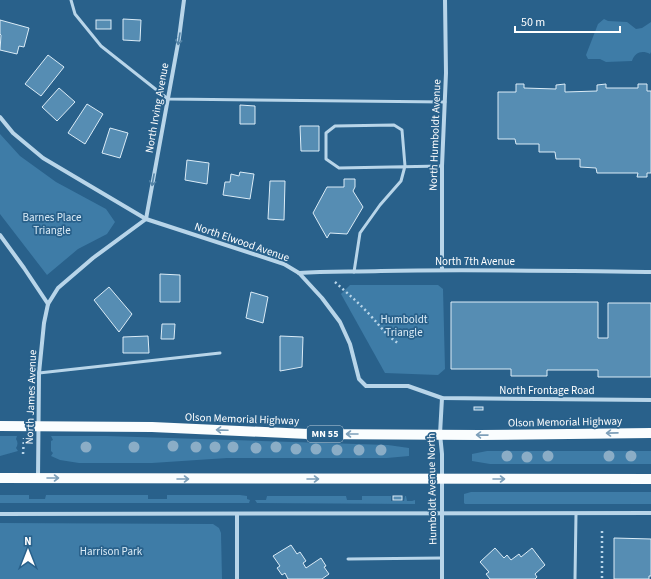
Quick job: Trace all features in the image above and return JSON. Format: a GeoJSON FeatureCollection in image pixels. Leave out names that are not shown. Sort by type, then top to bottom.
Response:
{"type":"FeatureCollection","features":[{"type":"Feature","properties":{"kind":"main road","name":"Olson Memorial Highway"},"geometry":{"type":"LineString","coordinates":[[0,426],[159,428],[308,434],[651,433]]}},
{"type":"Feature","properties":{"kind":"main road"},"geometry":{"type":"LineString","coordinates":[[0,478],[443,480],[651,479]]}},
{"type":"Feature","properties":{"kind":"street","name":"North Irving Avenue"},"geometry":{"type":"LineString","coordinates":[[146,219],[179,38],[184,0]]}},
{"type":"Feature","properties":{"kind":"street","name":"North Humboldt Avenue"},"geometry":{"type":"LineString","coordinates":[[442,270],[445,0]]}},
{"type":"Feature","properties":{"kind":"street","name":"North Elwood Avenue"},"geometry":{"type":"LineString","coordinates":[[0,118],[13,133],[43,158],[146,219],[284,264],[299,273],[322,298],[340,322],[350,344],[359,379],[366,386],[408,386],[442,398]]}},
{"type":"Feature","properties":{"kind":"street","name":"North James Avenue"},"geometry":{"type":"LineString","coordinates":[[38,478],[39,373],[44,323],[48,304],[58,288],[93,258],[146,219]]}},
{"type":"Feature","properties":{"kind":"street"},"geometry":{"type":"LineString","coordinates":[[0,235],[48,304]]}},
{"type":"Feature","properties":{"kind":"street","name":"North 7th Avenue"},"geometry":{"type":"LineString","coordinates":[[299,273],[325,271],[354,272],[442,270],[651,272]]}},
{"type":"Feature","properties":{"kind":"street","name":"North Frontage Road"},"geometry":{"type":"LineString","coordinates":[[442,398],[651,400]]}},
{"type":"Feature","properties":{"kind":"street","name":"Humboldt Avenue North"},"geometry":{"type":"LineString","coordinates":[[442,398],[440,434],[443,480],[442,579]]}},
{"type":"Feature","properties":{"kind":"street"},"geometry":{"type":"LineString","coordinates":[[0,514],[237,515],[651,513]]}},
{"type":"Feature","properties":{"kind":"street"},"geometry":{"type":"LineString","coordinates":[[237,515],[237,579]]}},
{"type":"Feature","properties":{"kind":"lane"},"geometry":{"type":"LineString","coordinates":[[71,0],[75,14],[101,46],[168,99],[445,102]]}},
{"type":"Feature","properties":{"kind":"lane"},"geometry":{"type":"LineString","coordinates":[[354,272],[360,233],[380,205],[401,181],[405,166],[402,130],[394,125],[334,126],[326,133],[326,159],[339,168],[405,166],[442,166]]}},
{"type":"Feature","properties":{"kind":"lane"},"geometry":{"type":"LineString","coordinates":[[39,373],[220,353]]}},
{"type":"Feature","properties":{"kind":"lane"},"geometry":{"type":"LineString","coordinates":[[575,579],[576,514]]}},
{"type":"Feature","properties":{"kind":"lane"},"geometry":{"type":"LineString","coordinates":[[348,559],[442,558]]}},
{"type":"Feature","properties":{"kind":"path"},"geometry":{"type":"LineString","coordinates":[[334,282],[353,297],[388,336],[399,344]]}},
{"type":"Feature","properties":{"kind":"path"},"geometry":{"type":"LineString","coordinates":[[23,454],[24,438]]}},
{"type":"Feature","properties":{"kind":"path"},"geometry":{"type":"LineString","coordinates":[[602,531],[602,579]]}},
{"type":"Feature","properties":{"kind":"green space"},"geometry":{"type":"Polygon","coordinates":[[[604,19],[608,21],[627,22],[636,29],[642,28],[651,22],[650,54],[644,52],[639,53],[633,58],[632,61],[606,62],[600,59],[588,59],[586,55],[598,24],[604,19]]]}},
{"type":"Feature","properties":{"kind":"green space","name":"Barnes Place Triangle"},"geometry":{"type":"Polygon","coordinates":[[[0,134],[20,156],[56,182],[106,209],[115,222],[107,234],[78,249],[47,275],[0,214],[0,134]]]}},
{"type":"Feature","properties":{"kind":"green space","name":"Humboldt Triangle"},"geometry":{"type":"Polygon","coordinates":[[[350,285],[438,285],[443,289],[445,369],[438,375],[385,373],[341,294],[350,285]]]}},
{"type":"Feature","properties":{"kind":"green space"},"geometry":{"type":"Polygon","coordinates":[[[0,436],[17,436],[16,448],[18,451],[0,456],[0,436]]]}},
{"type":"Feature","properties":{"kind":"green space"},"geometry":{"type":"Polygon","coordinates":[[[51,436],[106,436],[388,445],[409,448],[409,456],[387,458],[227,458],[152,463],[79,463],[60,460],[51,456],[53,453],[51,451],[51,441],[53,440],[51,436]]]}},
{"type":"Feature","properties":{"kind":"green space"},"geometry":{"type":"Polygon","coordinates":[[[487,451],[651,451],[651,464],[490,464],[472,461],[472,454],[487,451]]]}},
{"type":"Feature","properties":{"kind":"green space"},"geometry":{"type":"Polygon","coordinates":[[[471,492],[651,492],[651,504],[465,504],[464,494],[471,492]]]}},
{"type":"Feature","properties":{"kind":"green space"},"geometry":{"type":"Polygon","coordinates":[[[0,495],[29,495],[29,499],[45,499],[46,495],[148,495],[148,499],[167,499],[167,495],[240,495],[247,496],[247,499],[250,500],[249,503],[0,503],[0,495]]]}},
{"type":"Feature","properties":{"kind":"green space"},"geometry":{"type":"Polygon","coordinates":[[[267,496],[346,496],[347,500],[362,500],[362,496],[391,496],[391,501],[404,501],[406,496],[407,501],[415,500],[415,504],[257,503],[255,500],[266,500],[267,496]]]}},
{"type":"Feature","properties":{"kind":"green space","name":"Harrison Park"},"geometry":{"type":"Polygon","coordinates":[[[0,523],[213,524],[219,528],[221,533],[222,579],[0,579],[0,523]]]}},
{"type":"Feature","properties":{"kind":"building"},"geometry":{"type":"Polygon","coordinates":[[[123,19],[141,20],[140,41],[123,40],[123,19]]]}},
{"type":"Feature","properties":{"kind":"building"},"geometry":{"type":"Polygon","coordinates":[[[0,20],[29,28],[24,47],[19,46],[17,54],[0,50],[0,20]]]}},
{"type":"Feature","properties":{"kind":"building"},"geometry":{"type":"Polygon","coordinates":[[[96,20],[111,20],[111,29],[96,29],[96,20]]]}},
{"type":"Feature","properties":{"kind":"building"},"geometry":{"type":"Polygon","coordinates":[[[48,55],[64,67],[41,96],[25,84],[48,55]]]}},
{"type":"Feature","properties":{"kind":"building"},"geometry":{"type":"Polygon","coordinates":[[[516,84],[524,84],[524,88],[556,89],[556,85],[565,84],[565,92],[597,91],[597,85],[606,84],[606,88],[638,88],[638,84],[647,84],[647,91],[651,91],[651,173],[647,173],[647,177],[637,177],[638,173],[597,173],[596,168],[580,167],[580,159],[556,159],[555,152],[539,152],[539,144],[516,144],[515,139],[498,139],[498,92],[516,92],[516,84]]]}},
{"type":"Feature","properties":{"kind":"building"},"geometry":{"type":"Polygon","coordinates":[[[59,88],[75,102],[57,121],[42,107],[59,88]]]}},
{"type":"Feature","properties":{"kind":"building"},"geometry":{"type":"Polygon","coordinates":[[[87,104],[103,114],[85,144],[68,133],[87,104]]]}},
{"type":"Feature","properties":{"kind":"building"},"geometry":{"type":"Polygon","coordinates":[[[240,105],[255,106],[255,124],[240,124],[240,105]]]}},
{"type":"Feature","properties":{"kind":"building"},"geometry":{"type":"Polygon","coordinates":[[[300,126],[319,126],[319,151],[301,151],[300,126]]]}},
{"type":"Feature","properties":{"kind":"building"},"geometry":{"type":"Polygon","coordinates":[[[110,128],[128,133],[120,158],[102,153],[110,128]]]}},
{"type":"Feature","properties":{"kind":"building"},"geometry":{"type":"Polygon","coordinates":[[[187,160],[209,163],[207,184],[185,180],[187,160]]]}},
{"type":"Feature","properties":{"kind":"building"},"geometry":{"type":"Polygon","coordinates":[[[240,172],[254,174],[250,199],[223,195],[225,182],[230,182],[231,174],[239,176],[240,172]]]}},
{"type":"Feature","properties":{"kind":"building"},"geometry":{"type":"Polygon","coordinates":[[[344,179],[355,179],[355,187],[353,191],[363,207],[347,234],[330,233],[327,238],[313,213],[327,187],[344,187],[344,179]]]}},
{"type":"Feature","properties":{"kind":"building"},"geometry":{"type":"Polygon","coordinates":[[[270,181],[285,181],[284,220],[268,219],[270,181]]]}},
{"type":"Feature","properties":{"kind":"building"},"geometry":{"type":"Polygon","coordinates":[[[160,274],[180,275],[180,302],[160,302],[160,274]]]}},
{"type":"Feature","properties":{"kind":"building"},"geometry":{"type":"Polygon","coordinates":[[[109,287],[132,314],[119,332],[94,300],[109,287]]]}},
{"type":"Feature","properties":{"kind":"building"},"geometry":{"type":"Polygon","coordinates":[[[251,292],[268,297],[263,323],[246,318],[251,292]]]}},
{"type":"Feature","properties":{"kind":"building"},"geometry":{"type":"Polygon","coordinates":[[[451,302],[598,302],[598,338],[608,338],[608,303],[651,303],[651,377],[598,377],[598,370],[547,370],[547,376],[511,376],[511,369],[451,369],[451,302]]]}},
{"type":"Feature","properties":{"kind":"building"},"geometry":{"type":"Polygon","coordinates":[[[162,324],[175,324],[174,339],[161,339],[162,324]]]}},
{"type":"Feature","properties":{"kind":"building"},"geometry":{"type":"Polygon","coordinates":[[[148,336],[149,353],[123,353],[123,337],[148,336]]]}},
{"type":"Feature","properties":{"kind":"building"},"geometry":{"type":"Polygon","coordinates":[[[280,336],[303,337],[302,367],[280,371],[280,336]]]}},
{"type":"Feature","properties":{"kind":"building"},"geometry":{"type":"Polygon","coordinates":[[[474,407],[483,407],[483,410],[474,410],[474,407]]]}},
{"type":"Feature","properties":{"kind":"building"},"geometry":{"type":"Polygon","coordinates":[[[393,496],[402,496],[402,500],[393,500],[393,496]]]}},
{"type":"Feature","properties":{"kind":"building"},"geometry":{"type":"Polygon","coordinates":[[[614,538],[651,539],[651,576],[649,576],[649,579],[614,579],[614,538]]]}},
{"type":"Feature","properties":{"kind":"building"},"geometry":{"type":"Polygon","coordinates":[[[291,545],[297,554],[300,552],[306,561],[303,563],[306,568],[321,558],[326,566],[324,567],[329,574],[322,579],[288,579],[285,573],[282,575],[277,568],[280,566],[273,556],[291,545]]]}},
{"type":"Feature","properties":{"kind":"building"},"geometry":{"type":"Polygon","coordinates":[[[495,548],[504,558],[507,555],[511,560],[519,554],[521,557],[532,548],[545,565],[535,574],[537,577],[535,579],[490,579],[486,574],[489,572],[480,562],[495,548]]]}}]}
